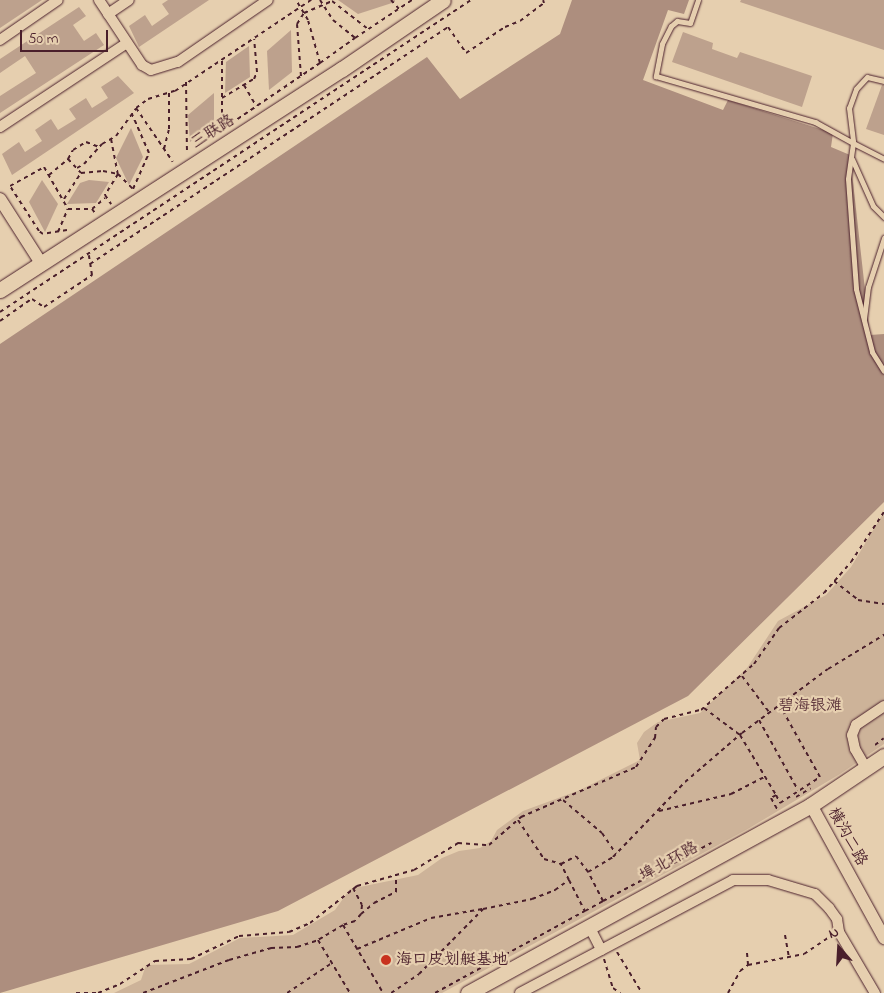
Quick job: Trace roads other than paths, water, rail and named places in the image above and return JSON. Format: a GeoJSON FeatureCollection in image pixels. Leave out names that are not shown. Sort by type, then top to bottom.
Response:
{"type":"FeatureCollection","features":[{"type":"Feature","properties":{"kind":"main road","name":"三联路"},"geometry":{"type":"LineString","coordinates":[[0,290],[342,70],[442,0]]}},
{"type":"Feature","properties":{"kind":"main road","name":"埠北环路"},"geometry":{"type":"LineString","coordinates":[[468,993],[589,926],[780,814],[811,805],[862,762],[884,756]]}},
{"type":"Feature","properties":{"kind":"street"},"geometry":{"type":"LineString","coordinates":[[0,40],[58,0]]}},
{"type":"Feature","properties":{"kind":"street"},"geometry":{"type":"LineString","coordinates":[[98,0],[142,65],[150,70],[163,69],[178,62],[268,0]]}},
{"type":"Feature","properties":{"kind":"street"},"geometry":{"type":"LineString","coordinates":[[108,14],[129,0]]}},
{"type":"Feature","properties":{"kind":"street"},"geometry":{"type":"LineString","coordinates":[[0,127],[128,43]]}},
{"type":"Feature","properties":{"kind":"street"},"geometry":{"type":"LineString","coordinates":[[0,199],[42,263]]}},
{"type":"Feature","properties":{"kind":"street"},"geometry":{"type":"LineString","coordinates":[[862,762],[852,735],[856,725],[884,706]]}},
{"type":"Feature","properties":{"kind":"street","name":"横沟二路"},"geometry":{"type":"LineString","coordinates":[[811,805],[884,938]]}},
{"type":"Feature","properties":{"kind":"street"},"geometry":{"type":"LineString","coordinates":[[520,993],[733,880],[768,880],[815,894],[837,919],[839,932],[875,993]]}},
{"type":"Feature","properties":{"kind":"street"},"geometry":{"type":"LineString","coordinates":[[589,926],[601,950]]}},
{"type":"Feature","properties":{"kind":"lane"},"geometry":{"type":"LineString","coordinates":[[698,0],[690,23],[677,21],[671,26],[662,44],[656,76],[815,122],[884,159]]}},
{"type":"Feature","properties":{"kind":"lane"},"geometry":{"type":"LineString","coordinates":[[884,82],[867,78],[856,89],[849,108],[853,143],[848,179],[852,241],[863,325],[884,371]]}},
{"type":"Feature","properties":{"kind":"lane"},"geometry":{"type":"LineString","coordinates":[[851,156],[873,206],[884,217]]}},
{"type":"Feature","properties":{"kind":"lane"},"geometry":{"type":"LineString","coordinates":[[863,325],[868,286],[884,238]]}},
{"type":"Feature","properties":{"kind":"place","name":"海口皮划艇基地"},"geometry":{"type":"Point","coordinates":[386,960]}},
{"type":"Feature","properties":{"kind":"park label","name":"碧海银滩"},"geometry":{"type":"Point","coordinates":[810,706]}}]}
